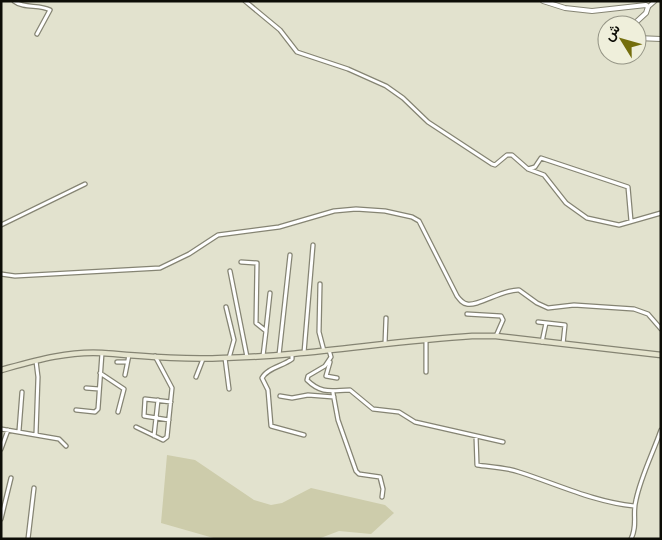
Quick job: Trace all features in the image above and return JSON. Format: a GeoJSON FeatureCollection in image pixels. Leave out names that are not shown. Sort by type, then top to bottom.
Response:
{"type":"FeatureCollection","features":[{"type":"Feature","properties":{"kind":"main road"},"geometry":{"type":"LineString","coordinates":[[1,370],[50,357],[102,353],[203,358],[263,357],[426,339],[496,336],[661,356]]}},
{"type":"Feature","properties":{"kind":"street"},"geometry":{"type":"LineString","coordinates":[[14,1],[22,5],[45,7],[50,10],[37,34]]}},
{"type":"Feature","properties":{"kind":"street"},"geometry":{"type":"LineString","coordinates":[[245,1],[280,30],[297,52],[386,86],[428,122],[492,164],[495,165],[509,154],[528,169],[544,176],[566,203],[587,218],[607,224],[627,224],[631,221],[661,213]]}},
{"type":"Feature","properties":{"kind":"street"},"geometry":{"type":"LineString","coordinates":[[543,1],[565,8],[592,11],[642,5],[648,6]]}},
{"type":"Feature","properties":{"kind":"street"},"geometry":{"type":"LineString","coordinates":[[644,15],[648,6],[655,1]]}},
{"type":"Feature","properties":{"kind":"street"},"geometry":{"type":"LineString","coordinates":[[45,7],[47,3]]}},
{"type":"Feature","properties":{"kind":"street"},"geometry":{"type":"LineString","coordinates":[[647,38],[660,38]]}},
{"type":"Feature","properties":{"kind":"street"},"geometry":{"type":"LineString","coordinates":[[528,169],[535,167],[541,158],[628,187],[631,221]]}},
{"type":"Feature","properties":{"kind":"street"},"geometry":{"type":"LineString","coordinates":[[1,225],[84,184]]}},
{"type":"Feature","properties":{"kind":"street"},"geometry":{"type":"LineString","coordinates":[[1,274],[15,276],[160,268],[189,254],[218,235],[279,227],[334,211],[356,209],[385,211],[412,216],[419,221],[463,303],[471,304],[503,292],[519,290],[537,303],[548,308],[574,305],[634,309],[648,314],[661,329]]}},
{"type":"Feature","properties":{"kind":"street"},"geometry":{"type":"LineString","coordinates":[[304,353],[313,245]]}},
{"type":"Feature","properties":{"kind":"street"},"geometry":{"type":"LineString","coordinates":[[279,355],[290,255]]}},
{"type":"Feature","properties":{"kind":"street"},"geometry":{"type":"LineString","coordinates":[[241,262],[257,262],[256,323],[266,331]]}},
{"type":"Feature","properties":{"kind":"street"},"geometry":{"type":"LineString","coordinates":[[230,272],[247,357]]}},
{"type":"Feature","properties":{"kind":"street"},"geometry":{"type":"LineString","coordinates":[[320,284],[319,332],[330,359],[326,376],[337,378]]}},
{"type":"Feature","properties":{"kind":"street"},"geometry":{"type":"LineString","coordinates":[[263,357],[270,293]]}},
{"type":"Feature","properties":{"kind":"street"},"geometry":{"type":"LineString","coordinates":[[226,307],[234,340],[227,358],[229,389]]}},
{"type":"Feature","properties":{"kind":"street"},"geometry":{"type":"LineString","coordinates":[[467,314],[501,316],[503,320],[496,336]]}},
{"type":"Feature","properties":{"kind":"street"},"geometry":{"type":"LineString","coordinates":[[385,344],[386,318]]}},
{"type":"Feature","properties":{"kind":"street"},"geometry":{"type":"LineString","coordinates":[[538,322],[565,325],[563,344]]}},
{"type":"Feature","properties":{"kind":"street"},"geometry":{"type":"LineString","coordinates":[[542,342],[546,323]]}},
{"type":"Feature","properties":{"kind":"street"},"geometry":{"type":"LineString","coordinates":[[426,339],[426,372]]}},
{"type":"Feature","properties":{"kind":"street"},"geometry":{"type":"LineString","coordinates":[[76,410],[97,411],[102,353]]}},
{"type":"Feature","properties":{"kind":"street"},"geometry":{"type":"LineString","coordinates":[[292,354],[292,359],[266,372],[262,378],[268,390],[271,426],[304,435]]}},
{"type":"Feature","properties":{"kind":"street"},"geometry":{"type":"LineString","coordinates":[[125,374],[129,355]]}},
{"type":"Feature","properties":{"kind":"street"},"geometry":{"type":"LineString","coordinates":[[136,428],[165,439],[172,388],[155,355]]}},
{"type":"Feature","properties":{"kind":"street"},"geometry":{"type":"LineString","coordinates":[[196,378],[203,358]]}},
{"type":"Feature","properties":{"kind":"street"},"geometry":{"type":"LineString","coordinates":[[330,359],[325,366],[308,376],[307,380],[313,385],[332,393],[350,390],[373,408],[398,412],[414,422],[503,442]]}},
{"type":"Feature","properties":{"kind":"street"},"geometry":{"type":"LineString","coordinates":[[36,361],[38,377],[36,434]]}},
{"type":"Feature","properties":{"kind":"street"},"geometry":{"type":"LineString","coordinates":[[117,362],[128,362]]}},
{"type":"Feature","properties":{"kind":"street"},"geometry":{"type":"LineString","coordinates":[[100,373],[124,389],[118,412]]}},
{"type":"Feature","properties":{"kind":"street"},"geometry":{"type":"LineString","coordinates":[[86,388],[99,389]]}},
{"type":"Feature","properties":{"kind":"street"},"geometry":{"type":"LineString","coordinates":[[19,431],[22,392]]}},
{"type":"Feature","properties":{"kind":"street"},"geometry":{"type":"LineString","coordinates":[[332,393],[338,420],[356,471],[359,474],[380,477],[383,489],[382,497]]}},
{"type":"Feature","properties":{"kind":"street"},"geometry":{"type":"LineString","coordinates":[[280,396],[292,398],[308,395],[334,397]]}},
{"type":"Feature","properties":{"kind":"street"},"geometry":{"type":"LineString","coordinates":[[169,420],[144,416],[142,412],[146,399],[171,402]]}},
{"type":"Feature","properties":{"kind":"street"},"geometry":{"type":"LineString","coordinates":[[154,436],[158,400]]}},
{"type":"Feature","properties":{"kind":"street"},"geometry":{"type":"LineString","coordinates":[[1,429],[59,439],[66,446]]}},
{"type":"Feature","properties":{"kind":"street"},"geometry":{"type":"LineString","coordinates":[[1,449],[8,430]]}},
{"type":"Feature","properties":{"kind":"street"},"geometry":{"type":"LineString","coordinates":[[631,539],[636,524],[634,506],[661,430]]}},
{"type":"Feature","properties":{"kind":"street"},"geometry":{"type":"LineString","coordinates":[[476,436],[477,465],[517,471],[580,493],[617,504],[634,506]]}},
{"type":"Feature","properties":{"kind":"street"},"geometry":{"type":"LineString","coordinates":[[1,518],[11,478]]}},
{"type":"Feature","properties":{"kind":"street"},"geometry":{"type":"LineString","coordinates":[[28,539],[34,488]]}},
{"type":"Feature","properties":{"kind":"green space"},"geometry":{"type":"Polygon","coordinates":[[[167,455],[195,460],[254,500],[271,505],[282,503],[311,488],[385,505],[394,513],[371,534],[339,531],[318,539],[217,539],[161,523],[167,455]]]}}]}
